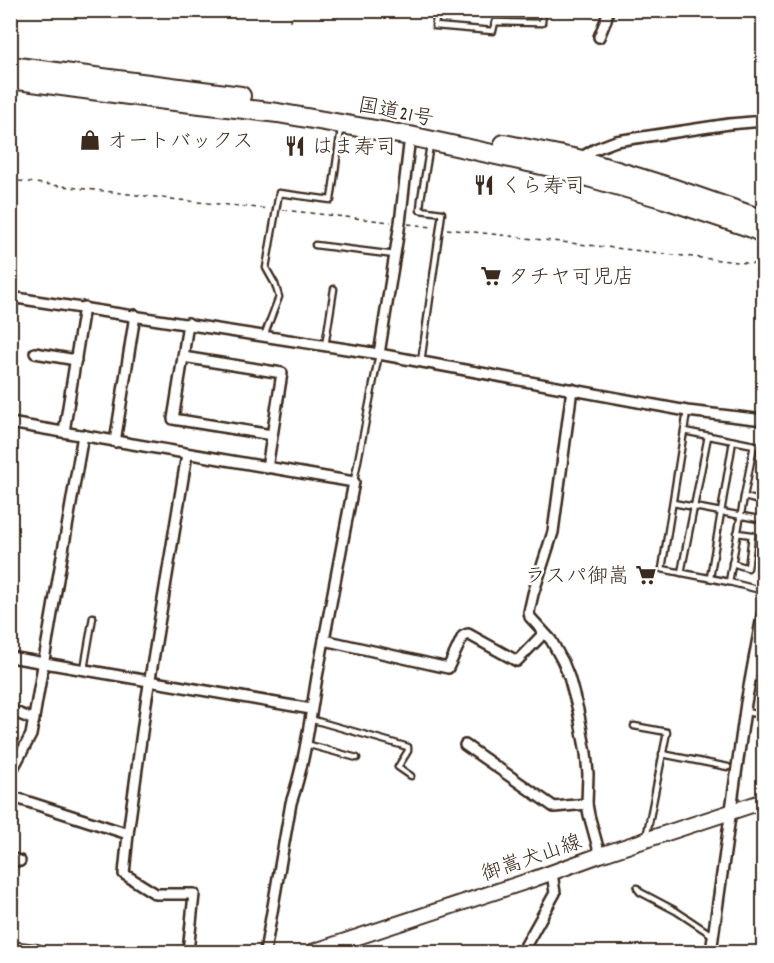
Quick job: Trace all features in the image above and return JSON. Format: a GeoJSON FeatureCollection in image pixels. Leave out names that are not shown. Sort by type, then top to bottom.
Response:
{"type":"FeatureCollection","features":[{"type":"Feature","properties":{"kind":"highway","name":"国道21号"},"geometry":{"type":"LineString","coordinates":[[10,66],[280,102],[578,159],[764,220]]}},
{"type":"Feature","properties":{"kind":"highway","name":"国道21号"},"geometry":{"type":"LineString","coordinates":[[10,79],[155,99],[278,112],[431,140],[560,169],[655,196],[764,234]]}},
{"type":"Feature","properties":{"kind":"main road","name":"御嵩犬山線"},"geometry":{"type":"LineString","coordinates":[[312,952],[764,801]]}},
{"type":"Feature","properties":{"kind":"main road"},"geometry":{"type":"LineString","coordinates":[[10,949],[37,952]]}},
{"type":"Feature","properties":{"kind":"street"},"geometry":{"type":"LineString","coordinates":[[599,37],[608,10]]}},
{"type":"Feature","properties":{"kind":"street"},"geometry":{"type":"LineString","coordinates":[[578,159],[616,141],[764,121]]}},
{"type":"Feature","properties":{"kind":"street"},"geometry":{"type":"LineString","coordinates":[[380,354],[400,223],[410,136]]}},
{"type":"Feature","properties":{"kind":"street"},"geometry":{"type":"LineString","coordinates":[[10,313],[12,297],[84,307],[380,354],[687,411],[764,420]]}},
{"type":"Feature","properties":{"kind":"street"},"geometry":{"type":"LineString","coordinates":[[64,432],[84,307]]}},
{"type":"Feature","properties":{"kind":"street"},"geometry":{"type":"LineString","coordinates":[[115,442],[135,315]]}},
{"type":"Feature","properties":{"kind":"street"},"geometry":{"type":"LineString","coordinates":[[188,323],[173,419],[272,435]]}},
{"type":"Feature","properties":{"kind":"street"},"geometry":{"type":"LineString","coordinates":[[35,353],[76,360]]}},
{"type":"Feature","properties":{"kind":"street"},"geometry":{"type":"LineString","coordinates":[[183,357],[282,373],[267,468]]}},
{"type":"Feature","properties":{"kind":"street"},"geometry":{"type":"LineString","coordinates":[[572,389],[553,532],[529,612],[530,617],[551,640],[569,677],[586,753],[587,804],[600,855]]}},
{"type":"Feature","properties":{"kind":"street"},"geometry":{"type":"LineString","coordinates":[[10,423],[354,482],[306,744],[297,787],[291,803],[265,952]]}},
{"type":"Feature","properties":{"kind":"street"},"geometry":{"type":"LineString","coordinates":[[10,774],[31,735],[83,435]]}},
{"type":"Feature","properties":{"kind":"street"},"geometry":{"type":"LineString","coordinates":[[187,454],[150,681],[124,874],[156,894],[194,894],[188,952]]}},
{"type":"Feature","properties":{"kind":"street"},"geometry":{"type":"LineString","coordinates":[[711,952],[745,711],[764,605]]}},
{"type":"Feature","properties":{"kind":"street"},"geometry":{"type":"LineString","coordinates":[[324,640],[448,668],[463,636],[468,634],[517,661],[544,633]]}},
{"type":"Feature","properties":{"kind":"street"},"geometry":{"type":"LineString","coordinates":[[10,657],[150,681],[310,714]]}},
{"type":"Feature","properties":{"kind":"street"},"geometry":{"type":"LineString","coordinates":[[10,710],[34,720]]}},
{"type":"Feature","properties":{"kind":"street"},"geometry":{"type":"LineString","coordinates":[[465,745],[554,807],[587,804]]}},
{"type":"Feature","properties":{"kind":"street"},"geometry":{"type":"LineString","coordinates":[[10,796],[128,834]]}},
{"type":"Feature","properties":{"kind":"street"},"geometry":{"type":"LineString","coordinates":[[522,952],[555,893],[552,873]]}},
{"type":"Feature","properties":{"kind":"lane"},"geometry":{"type":"LineString","coordinates":[[437,10],[435,26],[493,31],[495,22],[542,23],[543,10]]}},
{"type":"Feature","properties":{"kind":"lane"},"geometry":{"type":"LineString","coordinates":[[264,336],[279,297],[266,268],[279,193],[330,200],[342,124]]}},
{"type":"Feature","properties":{"kind":"lane"},"geometry":{"type":"LineString","coordinates":[[421,362],[442,213],[420,210],[431,140]]}},
{"type":"Feature","properties":{"kind":"lane"},"geometry":{"type":"LineString","coordinates":[[315,245],[395,255]]}},
{"type":"Feature","properties":{"kind":"lane"},"geometry":{"type":"LineString","coordinates":[[325,346],[334,289]]}},
{"type":"Feature","properties":{"kind":"lane"},"geometry":{"type":"LineString","coordinates":[[354,482],[380,354]]}},
{"type":"Feature","properties":{"kind":"lane"},"geometry":{"type":"LineString","coordinates":[[687,411],[662,569],[764,591]]}},
{"type":"Feature","properties":{"kind":"lane"},"geometry":{"type":"LineString","coordinates":[[684,430],[764,447]]}},
{"type":"Feature","properties":{"kind":"lane"},"geometry":{"type":"LineString","coordinates":[[681,573],[708,436]]}},
{"type":"Feature","properties":{"kind":"lane"},"geometry":{"type":"LineString","coordinates":[[710,578],[733,441]]}},
{"type":"Feature","properties":{"kind":"lane"},"geometry":{"type":"LineString","coordinates":[[729,582],[754,445]]}},
{"type":"Feature","properties":{"kind":"lane"},"geometry":{"type":"LineString","coordinates":[[744,497],[759,501],[764,470]]}},
{"type":"Feature","properties":{"kind":"lane"},"geometry":{"type":"LineString","coordinates":[[673,503],[764,520]]}},
{"type":"Feature","properties":{"kind":"lane"},"geometry":{"type":"LineString","coordinates":[[732,563],[748,567],[752,535],[738,533]]}},
{"type":"Feature","properties":{"kind":"lane"},"geometry":{"type":"LineString","coordinates":[[84,669],[93,617]]}},
{"type":"Feature","properties":{"kind":"lane"},"geometry":{"type":"LineString","coordinates":[[745,711],[764,715]]}},
{"type":"Feature","properties":{"kind":"lane"},"geometry":{"type":"LineString","coordinates":[[310,714],[408,747],[398,767],[411,776]]}},
{"type":"Feature","properties":{"kind":"lane"},"geometry":{"type":"LineString","coordinates":[[634,726],[667,732],[646,840]]}},
{"type":"Feature","properties":{"kind":"lane"},"geometry":{"type":"LineString","coordinates":[[306,744],[357,758]]}},
{"type":"Feature","properties":{"kind":"lane"},"geometry":{"type":"LineString","coordinates":[[662,754],[728,767]]}},
{"type":"Feature","properties":{"kind":"lane"},"geometry":{"type":"LineString","coordinates":[[637,888],[712,935]]}},
{"type":"Feature","properties":{"kind":"path"},"geometry":{"type":"LineString","coordinates":[[291,22],[292,10]]}},
{"type":"Feature","properties":{"kind":"path"},"geometry":{"type":"LineString","coordinates":[[10,180],[764,265]]}},
{"type":"Feature","properties":{"kind":"place","name":"オートバックス"},"geometry":{"type":"Point","coordinates":[90,140]}},
{"type":"Feature","properties":{"kind":"place","name":"はま寿司"},"geometry":{"type":"Point","coordinates":[295,146]}},
{"type":"Feature","properties":{"kind":"place","name":"くら寿司"},"geometry":{"type":"Point","coordinates":[484,185]}},
{"type":"Feature","properties":{"kind":"place","name":"タチヤ可児店"},"geometry":{"type":"Point","coordinates":[491,276]}},
{"type":"Feature","properties":{"kind":"place","name":"ラスパ御嵩"},"geometry":{"type":"Point","coordinates":[646,575]}}]}
